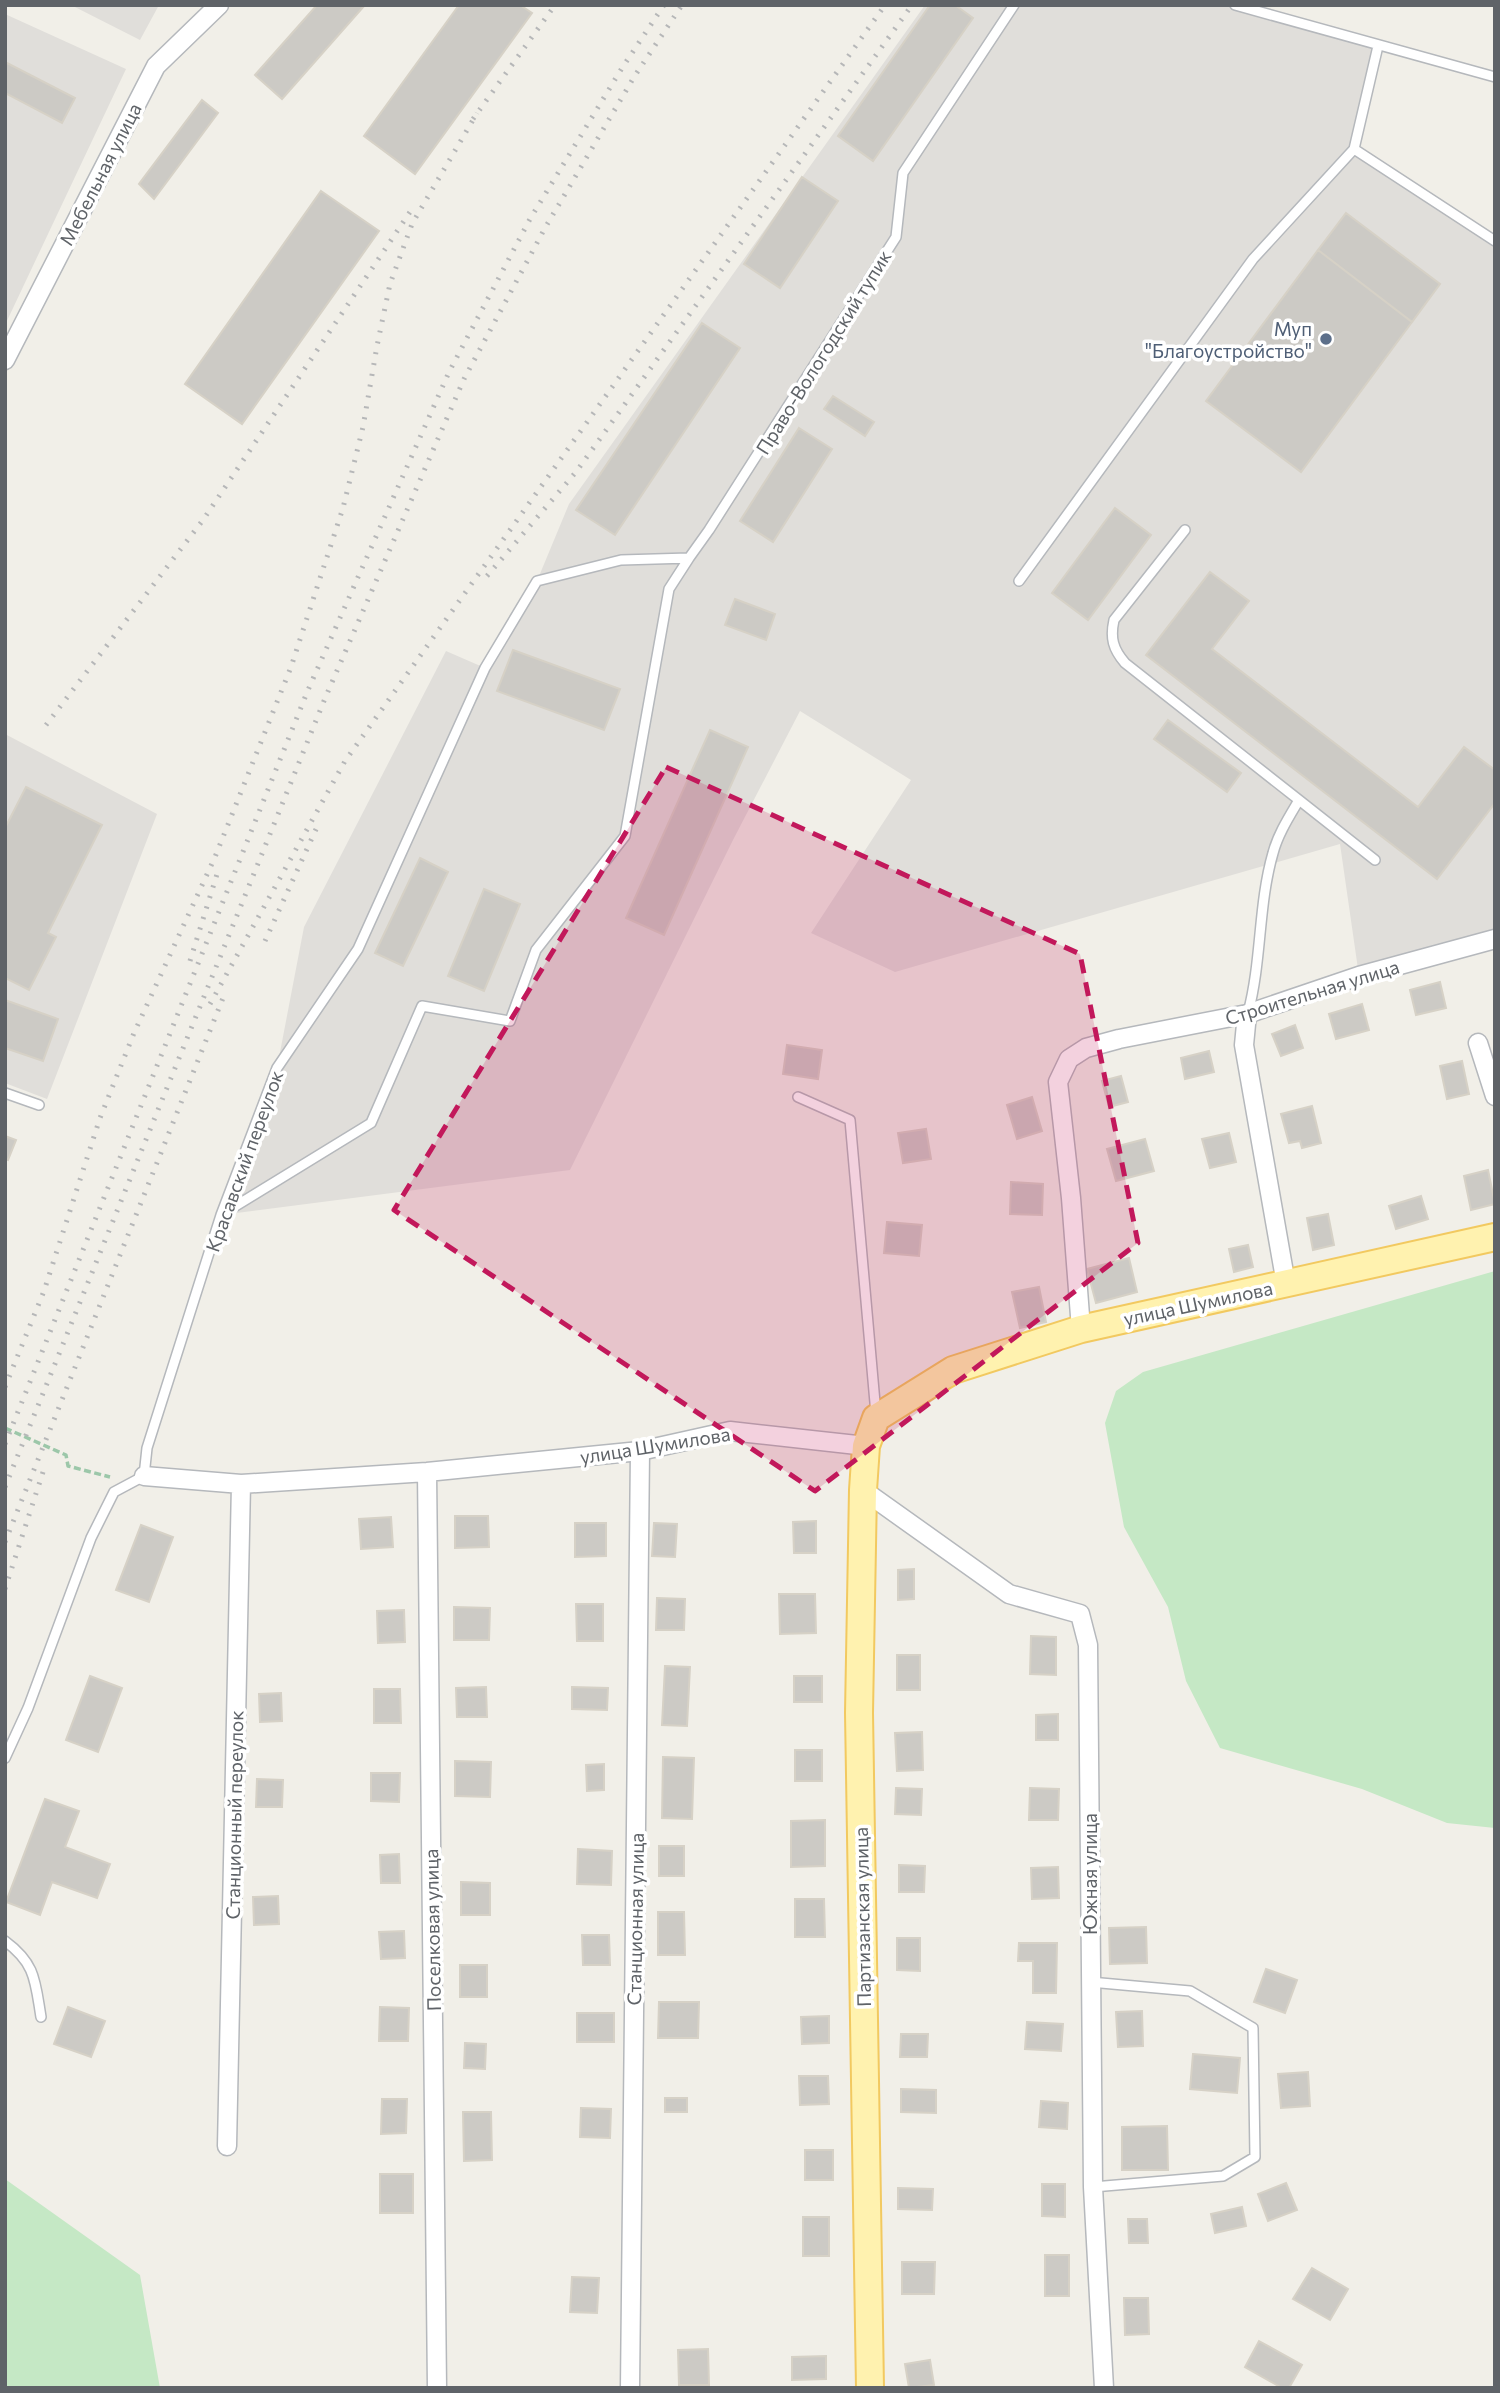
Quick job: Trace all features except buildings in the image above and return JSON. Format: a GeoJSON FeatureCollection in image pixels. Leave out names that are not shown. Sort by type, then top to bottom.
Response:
{"type":"FeatureCollection","features":[{"type":"Feature","properties":{"kind":"main road","name":"улица Шумилова"},"geometry":{"type":"LineString","coordinates":[[876,1418],[953,1370],[1081,1329],[1495,1237]]}},
{"type":"Feature","properties":{"kind":"main road"},"geometry":{"type":"LineString","coordinates":[[866,1446],[876,1418]]}},
{"type":"Feature","properties":{"kind":"main road","name":"Партизанская улица"},"geometry":{"type":"LineString","coordinates":[[866,1446],[859,1713],[870,2388]]}},
{"type":"Feature","properties":{"kind":"street","name":"Мебельная улица"},"geometry":{"type":"LineString","coordinates":[[5,359],[156,66],[219,5]]}},
{"type":"Feature","properties":{"kind":"street","name":"Строительная улица"},"geometry":{"type":"LineString","coordinates":[[1081,1329],[1071,1198],[1058,1082],[1069,1059],[1086,1048],[1247,1014],[1359,976],[1495,939]]}},
{"type":"Feature","properties":{"kind":"street"},"geometry":{"type":"LineString","coordinates":[[1247,1014],[1244,1045],[1286,1284]]}},
{"type":"Feature","properties":{"kind":"street"},"geometry":{"type":"LineString","coordinates":[[1478,1043],[1495,1096]]}},
{"type":"Feature","properties":{"kind":"street","name":"улица Шумилова"},"geometry":{"type":"LineString","coordinates":[[144,1476],[241,1484],[427,1472],[639,1451],[730,1431],[866,1446]]}},
{"type":"Feature","properties":{"kind":"street","name":"Станционная улица"},"geometry":{"type":"LineString","coordinates":[[629,2388],[639,1451]]}},
{"type":"Feature","properties":{"kind":"street","name":"Поселковая улица"},"geometry":{"type":"LineString","coordinates":[[427,1472],[437,2388]]}},
{"type":"Feature","properties":{"kind":"street","name":"Станционный переулок"},"geometry":{"type":"LineString","coordinates":[[227,2146],[241,1484]]}},
{"type":"Feature","properties":{"kind":"street","name":"Южная улица"},"geometry":{"type":"LineString","coordinates":[[863,1490],[1010,1594],[1080,1614],[1088,1645],[1093,2188],[1104,2388]]}},
{"type":"Feature","properties":{"kind":"lane","name":"Право-Вологодский тупик"},"geometry":{"type":"LineString","coordinates":[[221,1215],[371,1123],[422,1006],[510,1021],[536,950],[625,836],[669,589],[896,237],[903,173],[1014,5]]}},
{"type":"Feature","properties":{"kind":"lane"},"geometry":{"type":"LineString","coordinates":[[1235,5],[1495,77]]}},
{"type":"Feature","properties":{"kind":"lane"},"geometry":{"type":"LineString","coordinates":[[1019,581],[1253,259],[1353,149],[1378,46]]}},
{"type":"Feature","properties":{"kind":"lane"},"geometry":{"type":"LineString","coordinates":[[1353,149],[1495,241]]}},
{"type":"Feature","properties":{"kind":"lane"},"geometry":{"type":"LineString","coordinates":[[1185,530],[1114,620],[1111,635],[1115,651],[1125,663],[1375,860]]}},
{"type":"Feature","properties":{"kind":"lane","name":"Красавский переулок"},"geometry":{"type":"LineString","coordinates":[[144,1476],[147,1448],[221,1215],[277,1068],[358,949],[485,668],[537,581],[621,560],[689,558]]}},
{"type":"Feature","properties":{"kind":"lane"},"geometry":{"type":"LineString","coordinates":[[1247,1014],[1256,983],[1263,909],[1273,853],[1299,800]]}},
{"type":"Feature","properties":{"kind":"lane"},"geometry":{"type":"LineString","coordinates":[[5,1093],[38,1105]]}},
{"type":"Feature","properties":{"kind":"lane"},"geometry":{"type":"LineString","coordinates":[[798,1097],[850,1120],[876,1418]]}},
{"type":"Feature","properties":{"kind":"lane"},"geometry":{"type":"LineString","coordinates":[[5,1758],[28,1708],[91,1538],[114,1492],[144,1476]]}},
{"type":"Feature","properties":{"kind":"lane"},"geometry":{"type":"LineString","coordinates":[[5,1941],[20,1952],[34,1972],[41,2017]]}},
{"type":"Feature","properties":{"kind":"lane"},"geometry":{"type":"LineString","coordinates":[[1090,1982],[1190,1991],[1253,2028],[1255,2157],[1223,2176],[1093,2188]]}},
{"type":"Feature","properties":{"kind":"path"},"geometry":{"type":"LineString","coordinates":[[5,1428],[66,1455],[68,1466],[110,1477],[144,1476]]}},
{"type":"Feature","properties":{"kind":"highlighted area"},"geometry":{"type":"Polygon","coordinates":[[[666,767],[1080,954],[1138,1243],[815,1491],[394,1210],[666,767]]]}},
{"type":"Feature","properties":{"kind":"shaded area"},"geometry":{"type":"Polygon","coordinates":[[[71,5],[159,5],[140,40],[71,5]]]}},
{"type":"Feature","properties":{"kind":"shaded area"},"geometry":{"type":"Polygon","coordinates":[[[925,5],[1232,5],[1378,46],[1354,149],[1495,241],[1495,939],[1359,976],[1340,844],[895,972],[811,933],[911,780],[800,711],[733,840],[570,1170],[221,1215],[277,1068],[304,927],[446,651],[485,668],[537,581],[569,504],[925,5]]]}},
{"type":"Feature","properties":{"kind":"shaded area"},"geometry":{"type":"Polygon","coordinates":[[[5,14],[126,69],[5,325],[5,14]]]}},
{"type":"Feature","properties":{"kind":"shaded area"},"geometry":{"type":"Polygon","coordinates":[[[5,734],[157,814],[47,1099],[5,1083],[5,734]]]}},
{"type":"Feature","properties":{"kind":"green space"},"geometry":{"type":"Polygon","coordinates":[[[1495,1271],[1495,1828],[1447,1823],[1362,1789],[1220,1748],[1186,1681],[1168,1607],[1124,1527],[1105,1423],[1116,1391],[1143,1372],[1495,1271]]]}},
{"type":"Feature","properties":{"kind":"green space"},"geometry":{"type":"Polygon","coordinates":[[[5,2179],[140,2275],[160,2388],[5,2388],[5,2179]]]}},
{"type":"Feature","properties":{"kind":"railway"},"geometry":{"type":"LineString","coordinates":[[473,119],[555,5]]}},
{"type":"Feature","properties":{"kind":"railway"},"geometry":{"type":"LineString","coordinates":[[5,1444],[308,690],[449,372],[530,219],[622,68],[664,5]]}},
{"type":"Feature","properties":{"kind":"railway"},"geometry":{"type":"LineString","coordinates":[[5,1487],[326,696],[464,379],[545,228],[634,77],[682,5]]}},
{"type":"Feature","properties":{"kind":"railway"},"geometry":{"type":"LineString","coordinates":[[210,1004],[345,761],[885,5]]}},
{"type":"Feature","properties":{"kind":"railway"},"geometry":{"type":"LineString","coordinates":[[487,576],[576,472],[912,5]]}},
{"type":"Feature","properties":{"kind":"railway"},"geometry":{"type":"LineString","coordinates":[[5,1387],[44,1291],[100,1118],[134,1033],[215,857],[291,667],[343,508],[363,427],[390,284],[412,224],[477,113]]}},
{"type":"Feature","properties":{"kind":"railway"},"geometry":{"type":"LineString","coordinates":[[46,725],[203,520],[410,212]]}},
{"type":"Feature","properties":{"kind":"railway"},"geometry":{"type":"LineString","coordinates":[[265,941],[317,827]]}},
{"type":"Feature","properties":{"kind":"railway"},"geometry":{"type":"LineString","coordinates":[[190,961],[218,871]]}},
{"type":"Feature","properties":{"kind":"railway"},"geometry":{"type":"LineString","coordinates":[[5,1542],[225,993]]}},
{"type":"Feature","properties":{"kind":"railway"},"geometry":{"type":"LineString","coordinates":[[5,1589],[43,1472]]}},
{"type":"Feature","properties":{"kind":"place","name":"Муп \"Благоустройство\""},"geometry":{"type":"Point","coordinates":[1326,339]}}]}
